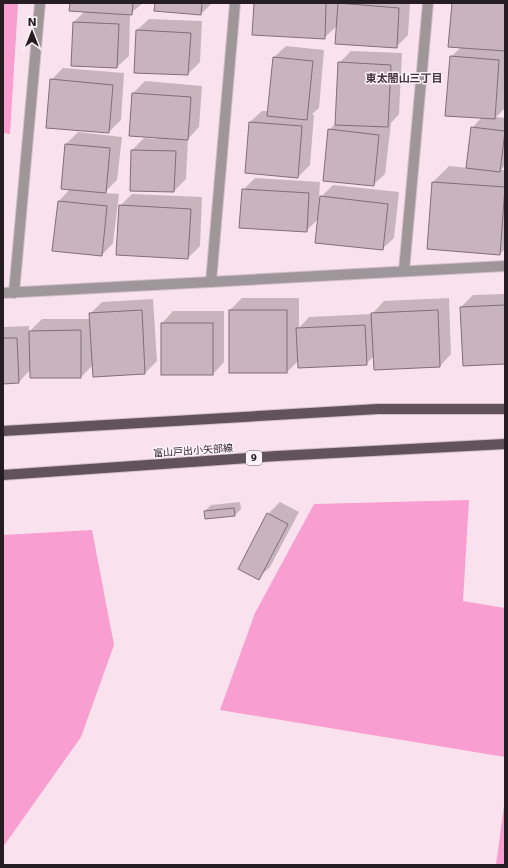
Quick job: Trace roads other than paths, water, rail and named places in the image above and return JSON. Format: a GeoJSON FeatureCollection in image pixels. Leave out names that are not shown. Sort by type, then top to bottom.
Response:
{"type":"FeatureCollection","features":[{"type":"Feature","properties":{"kind":"main road"},"geometry":{"type":"LineString","coordinates":[[3,431],[378,409],[505,409]]}},
{"type":"Feature","properties":{"kind":"main road","name":"富山戸出小矢部線"},"geometry":{"type":"LineString","coordinates":[[3,475],[277,456],[505,444]]}},
{"type":"Feature","properties":{"kind":"street"},"geometry":{"type":"LineString","coordinates":[[14,293],[40,3]]}},
{"type":"Feature","properties":{"kind":"street"},"geometry":{"type":"LineString","coordinates":[[210,282],[235,3]]}},
{"type":"Feature","properties":{"kind":"street"},"geometry":{"type":"LineString","coordinates":[[404,271],[428,3]]}},
{"type":"Feature","properties":{"kind":"street"},"geometry":{"type":"LineString","coordinates":[[3,293],[505,266]]}},
{"type":"Feature","properties":{"kind":"district","name":"東太閤山三丁目"},"geometry":{"type":"Point","coordinates":[404,78]}}]}
